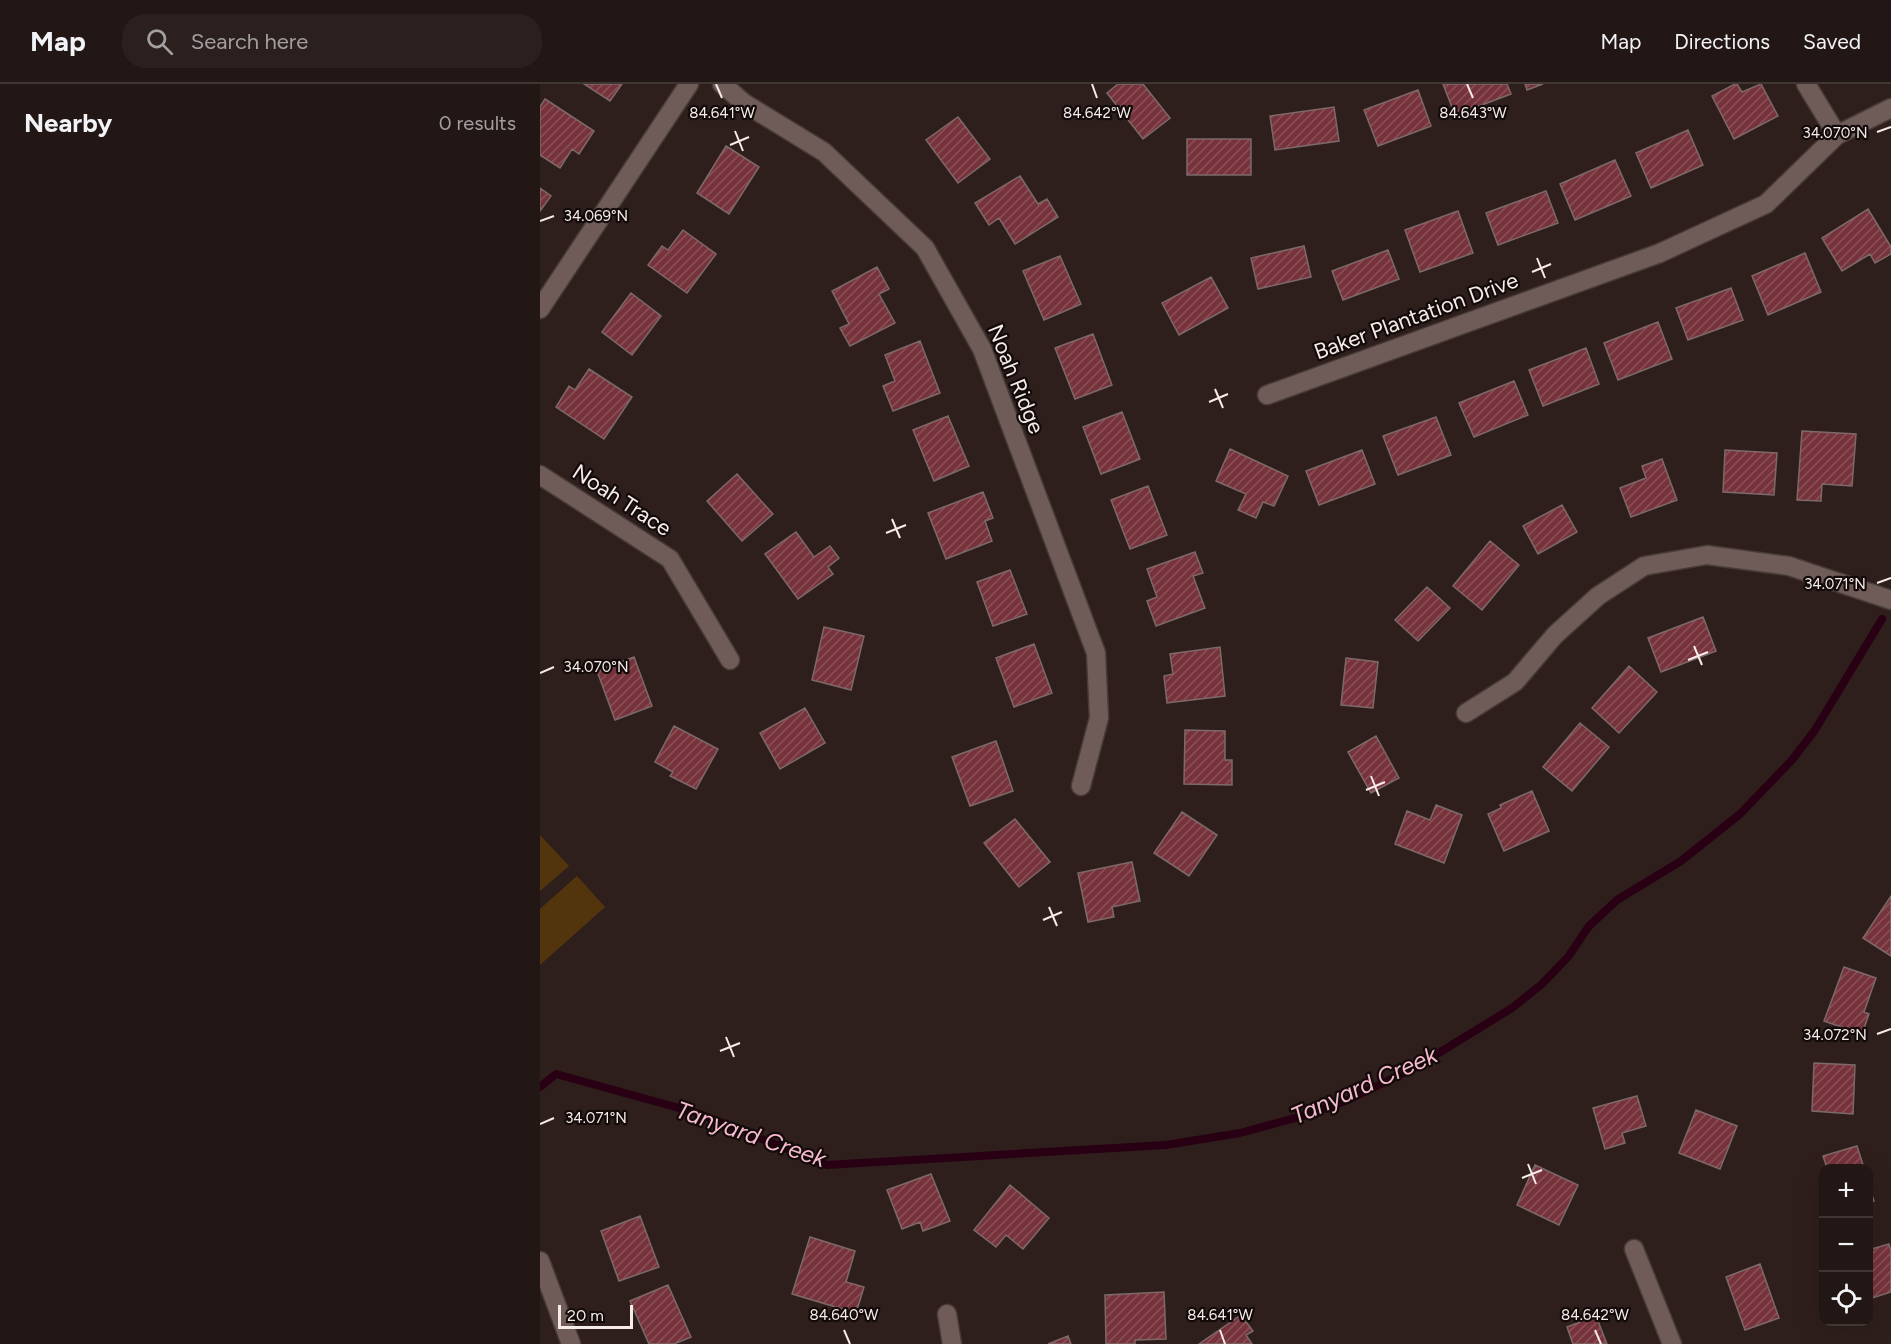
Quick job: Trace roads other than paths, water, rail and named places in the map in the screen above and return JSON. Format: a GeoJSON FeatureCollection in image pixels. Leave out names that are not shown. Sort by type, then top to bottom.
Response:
{"type":"FeatureCollection","features":[{"type":"Feature","properties":{"kind":"street"},"geometry":{"type":"LineString","coordinates":[[540,309],[689,84]]}},
{"type":"Feature","properties":{"kind":"street","name":"Noah Ridge"},"geometry":{"type":"LineString","coordinates":[[722,84],[744,103],[824,152],[925,248],[982,349],[1096,653],[1099,718],[1081,786]]}},
{"type":"Feature","properties":{"kind":"street"},"geometry":{"type":"LineString","coordinates":[[1806,84],[1837,135]]}},
{"type":"Feature","properties":{"kind":"street","name":"Baker Plantation Drive"},"geometry":{"type":"LineString","coordinates":[[1267,395],[1660,254],[1766,204],[1837,135],[1891,108]]}},
{"type":"Feature","properties":{"kind":"street","name":"Noah Trace"},"geometry":{"type":"LineString","coordinates":[[540,475],[670,559],[729,660]]}},
{"type":"Feature","properties":{"kind":"street"},"geometry":{"type":"LineString","coordinates":[[1466,713],[1515,682],[1555,635],[1598,596],[1644,566],[1707,555],[1789,566],[1891,600]]}},
{"type":"Feature","properties":{"kind":"street"},"geometry":{"type":"LineString","coordinates":[[1634,1249],[1672,1344]]}},
{"type":"Feature","properties":{"kind":"street"},"geometry":{"type":"LineString","coordinates":[[540,1261],[568,1343]]}},
{"type":"Feature","properties":{"kind":"street"},"geometry":{"type":"LineString","coordinates":[[947,1314],[952,1344]]}},
{"type":"Feature","properties":{"kind":"waterway","name":"Tanyard Creek"},"geometry":{"type":"LineString","coordinates":[[540,1087],[556,1074],[697,1113],[827,1165],[1166,1145],[1240,1133],[1313,1113],[1348,1100],[1416,1067],[1512,1008],[1542,984],[1568,957],[1589,926],[1617,900],[1681,861],[1740,814],[1792,760],[1815,730],[1882,619]]}}]}
